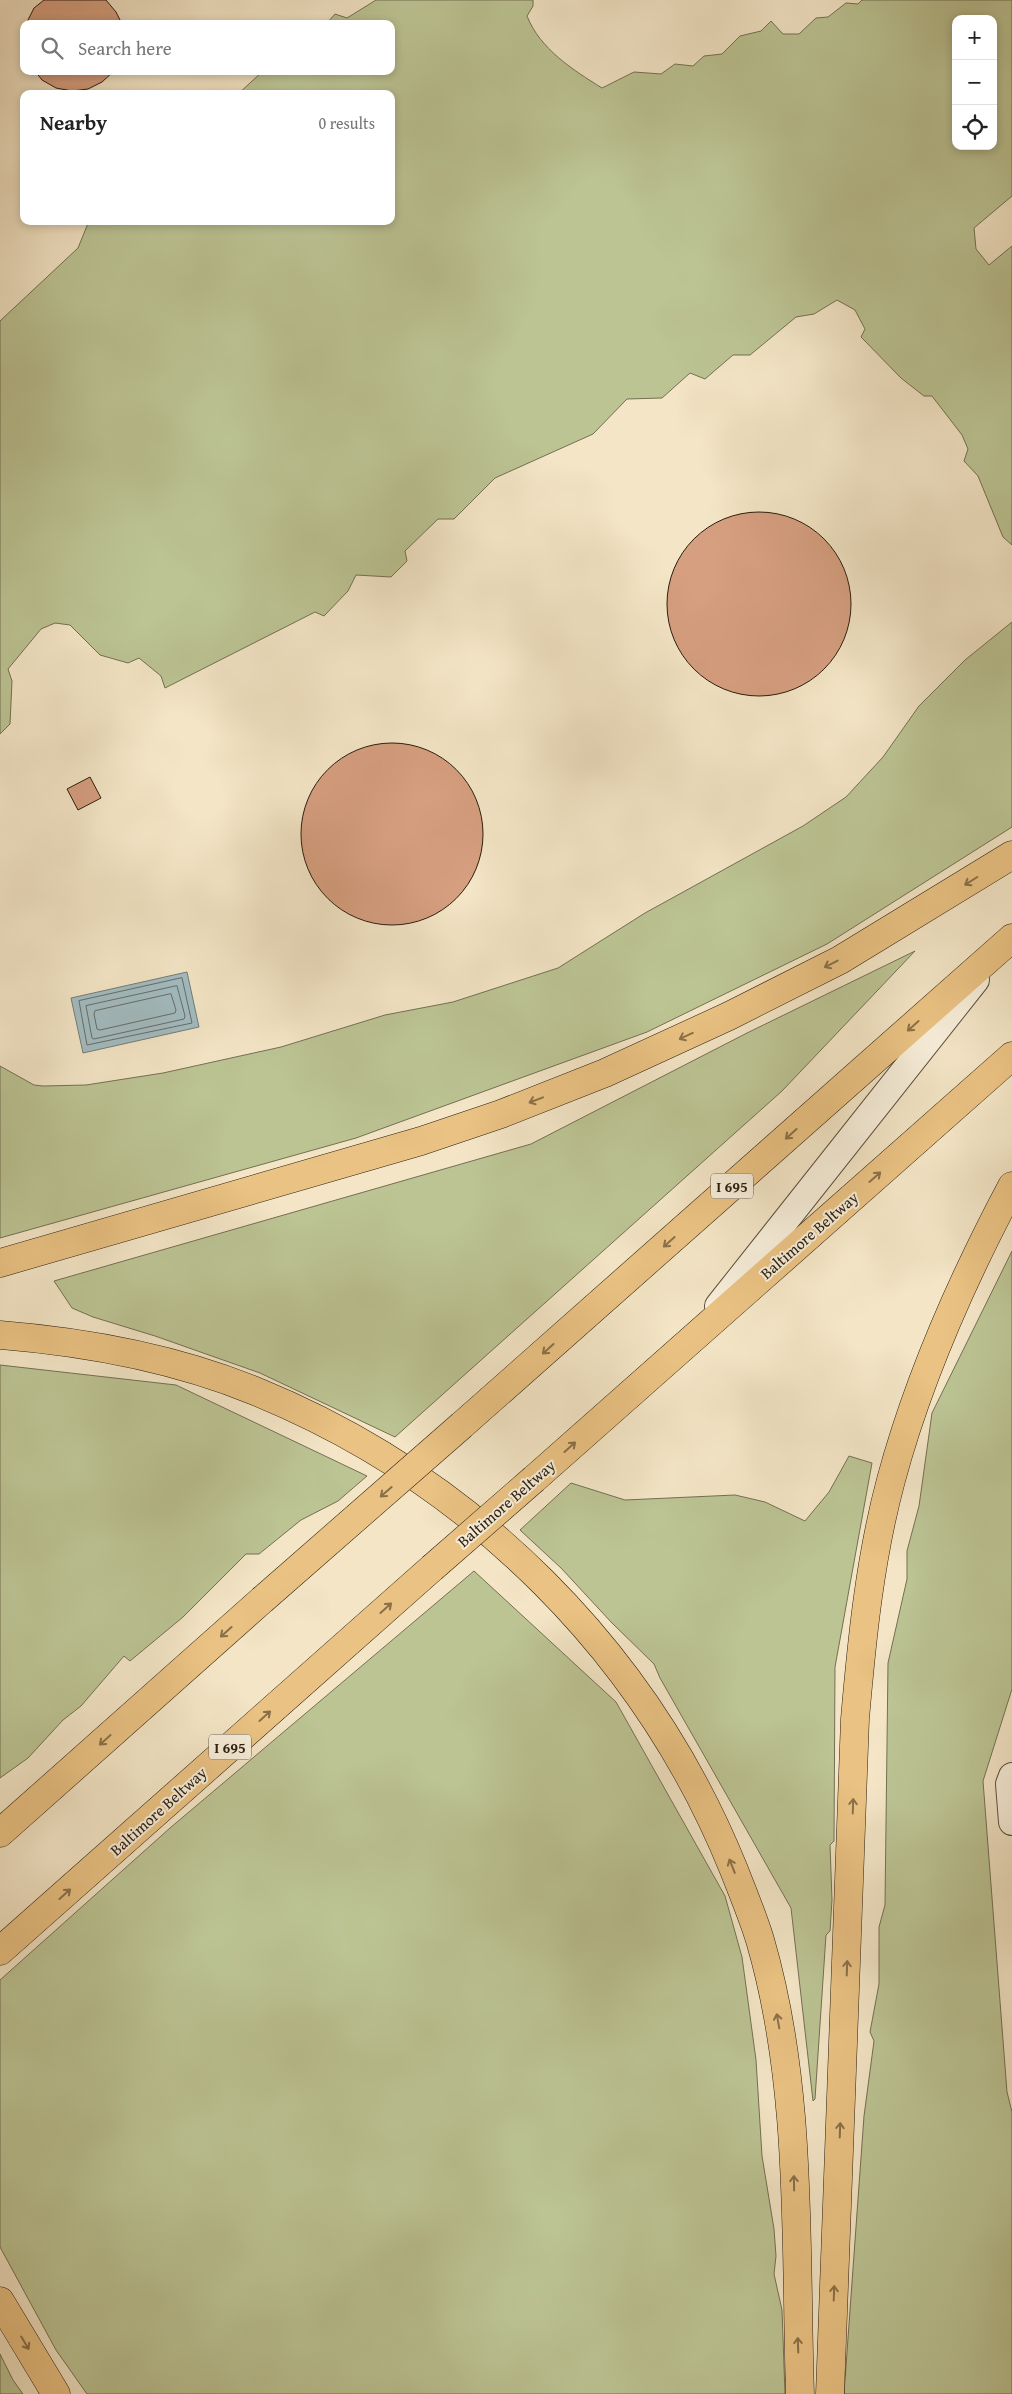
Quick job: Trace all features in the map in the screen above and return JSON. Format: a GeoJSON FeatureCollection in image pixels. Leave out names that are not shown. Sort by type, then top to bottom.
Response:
{"type":"FeatureCollection","features":[{"type":"Feature","properties":{"kind":"highway"},"geometry":{"type":"LineString","coordinates":[[0,1263],[421,1141],[501,1114],[596,1077],[729,1016],[840,960],[1012,854]]}},
{"type":"Feature","properties":{"kind":"highway","name":"I 695"},"geometry":{"type":"LineString","coordinates":[[0,1833],[1007,943]]}},
{"type":"Feature","properties":{"kind":"highway","name":"Baltimore Beltway"},"geometry":{"type":"LineString","coordinates":[[0,1951],[1012,1056]]}},
{"type":"Feature","properties":{"kind":"highway"},"geometry":{"type":"LineString","coordinates":[[830,2394],[856,1719],[862,1629],[874,1558],[891,1480],[916,1402],[940,1333],[977,1253],[1012,1186]]}},
{"type":"Feature","properties":{"kind":"highway"},"geometry":{"type":"LineString","coordinates":[[0,1335],[56,1340],[127,1352],[193,1369],[254,1390],[321,1421],[376,1450],[431,1488],[496,1539],[555,1593],[610,1655],[647,1706],[688,1772],[714,1820],[760,1940],[775,2004],[788,2082],[793,2156],[800,2394]]}},
{"type":"Feature","properties":{"kind":"highway"},"geometry":{"type":"LineString","coordinates":[[0,2301],[56,2394]]}},
{"type":"Feature","properties":{"kind":"lane"},"geometry":{"type":"LineString","coordinates":[[694,1336],[1007,943]]}},
{"type":"Feature","properties":{"kind":"lane"},"geometry":{"type":"LineString","coordinates":[[1012,1776],[1009,1784],[1012,1822]]}},
{"type":"Feature","properties":{"kind":"green space"},"geometry":{"type":"Polygon","coordinates":[[[376,0],[533,0],[533,6],[527,16],[540,39],[558,58],[602,88],[634,72],[661,74],[675,64],[693,66],[704,56],[722,54],[740,36],[761,31],[771,21],[783,34],[799,34],[816,18],[828,17],[846,3],[858,4],[862,0],[1012,0],[1012,196],[974,228],[976,249],[989,265],[1012,246],[1012,545],[1003,537],[978,476],[964,461],[968,449],[962,435],[932,396],[924,396],[901,378],[861,337],[865,329],[855,310],[837,300],[814,314],[796,317],[750,355],[733,355],[705,379],[690,373],[662,398],[627,399],[593,434],[495,478],[454,519],[438,519],[405,551],[407,561],[391,577],[356,575],[348,591],[324,616],[315,612],[165,688],[161,676],[139,658],[128,663],[100,655],[70,625],[55,623],[41,629],[8,669],[12,681],[10,724],[0,734],[0,321],[78,248],[87,225],[395,225],[395,90],[242,90],[259,75],[395,75],[395,20],[330,20],[335,14],[347,18],[376,0]]]}},
{"type":"Feature","properties":{"kind":"green space"},"geometry":{"type":"Polygon","coordinates":[[[1012,622],[1012,827],[827,944],[647,1032],[356,1138],[0,1238],[0,1066],[34,1085],[43,1086],[86,1085],[163,1073],[281,1047],[385,1015],[453,1002],[558,968],[645,913],[803,826],[846,797],[883,757],[919,706],[965,660],[1012,622]]]}},
{"type":"Feature","properties":{"kind":"green space"},"geometry":{"type":"Polygon","coordinates":[[[915,951],[782,1091],[395,1437],[260,1373],[155,1336],[93,1317],[72,1308],[54,1281],[531,1144],[747,1033],[915,951]]]}},
{"type":"Feature","properties":{"kind":"green space"},"geometry":{"type":"Polygon","coordinates":[[[1012,1251],[1012,1689],[983,1781],[1007,2092],[1012,2112],[1012,2394],[844,2394],[864,2116],[874,2041],[870,2032],[879,1984],[879,1927],[885,1905],[888,1663],[907,1579],[907,1551],[919,1506],[932,1413],[1012,1251]]]}},
{"type":"Feature","properties":{"kind":"green space"},"geometry":{"type":"Polygon","coordinates":[[[0,1365],[176,1385],[367,1476],[338,1501],[301,1520],[259,1554],[246,1554],[183,1617],[130,1661],[124,1656],[81,1706],[63,1720],[28,1758],[0,1778],[0,1365]]]}},
{"type":"Feature","properties":{"kind":"green space"},"geometry":{"type":"Polygon","coordinates":[[[849,1456],[872,1463],[835,1667],[834,1841],[830,1845],[832,1900],[830,1931],[826,1935],[815,2099],[813,2101],[791,1908],[660,1678],[654,1664],[612,1623],[561,1568],[520,1530],[571,1483],[625,1500],[735,1495],[765,1502],[805,1521],[829,1492],[849,1456]]]}},
{"type":"Feature","properties":{"kind":"green space"},"geometry":{"type":"Polygon","coordinates":[[[474,1571],[616,1702],[725,1896],[742,1957],[756,2060],[762,2156],[774,2229],[776,2256],[774,2274],[782,2310],[785,2394],[87,2394],[56,2350],[0,2247],[0,1980],[170,1828],[474,1571]]]}},
{"type":"Feature","properties":{"kind":"green space"},"geometry":{"type":"Polygon","coordinates":[[[0,2354],[13,2380],[23,2394],[0,2394],[0,2354]]]}},
{"type":"Feature","properties":{"kind":"water"},"geometry":{"type":"Polygon","coordinates":[[[187,972],[199,1027],[83,1053],[71,998],[187,972]]]}},
{"type":"Feature","properties":{"kind":"building"},"geometry":{"type":"Polygon","coordinates":[[[44,0],[106,0],[120,20],[28,20],[34,8],[44,0]]]}},
{"type":"Feature","properties":{"kind":"building"},"geometry":{"type":"Polygon","coordinates":[[[38,75],[110,75],[102,82],[88,89],[80,90],[56,88],[42,80],[38,75]]]}},
{"type":"Feature","properties":{"kind":"building"},"geometry":{"type":"Polygon","coordinates":[[[768,512],[777,513],[803,522],[830,545],[841,560],[850,586],[850,622],[841,648],[818,675],[803,686],[777,695],[750,696],[741,695],[715,686],[688,663],[677,648],[668,622],[667,595],[668,586],[677,560],[700,533],[715,522],[741,513],[768,512]]]}},
{"type":"Feature","properties":{"kind":"building"},"geometry":{"type":"Polygon","coordinates":[[[383,743],[401,743],[427,750],[443,758],[463,776],[476,799],[483,825],[483,843],[476,869],[463,892],[450,905],[418,921],[401,925],[383,925],[357,918],[341,910],[321,892],[305,860],[301,843],[301,825],[308,799],[316,783],[334,763],[366,747],[383,743]]]}},
{"type":"Feature","properties":{"kind":"building"},"geometry":{"type":"Polygon","coordinates":[[[90,777],[101,798],[78,810],[67,789],[90,777]]]}}]}
